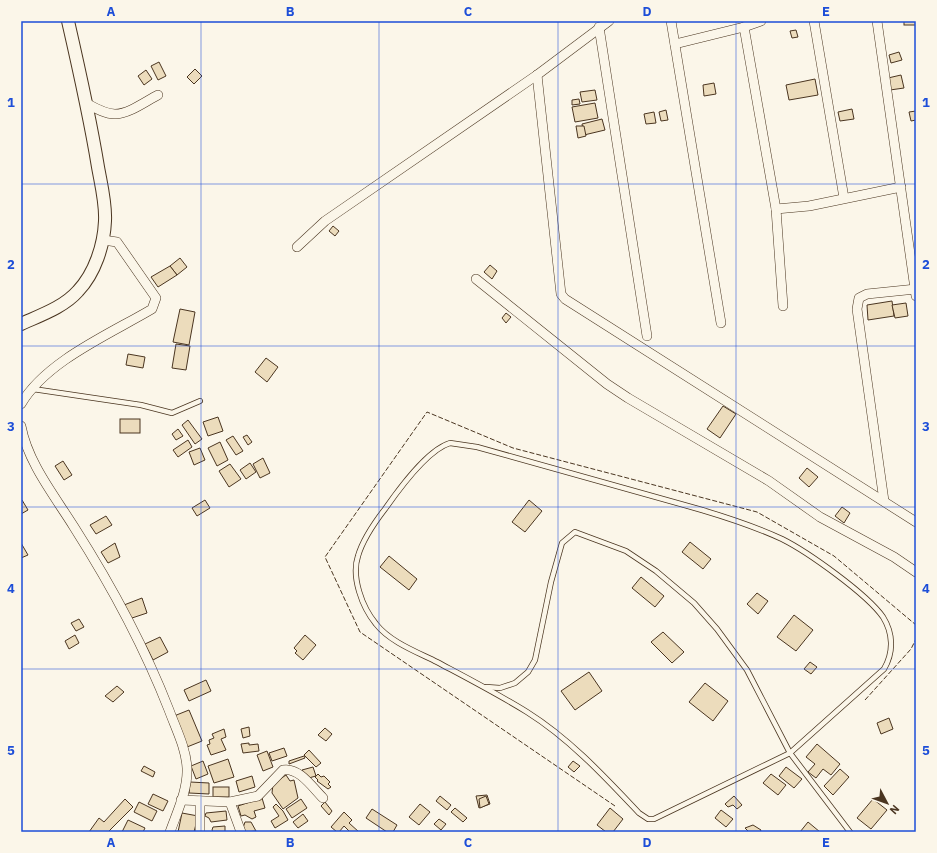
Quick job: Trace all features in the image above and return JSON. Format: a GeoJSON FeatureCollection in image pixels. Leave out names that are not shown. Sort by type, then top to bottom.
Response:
{"type":"FeatureCollection","features":[{"type":"Feature","properties":{"kind":"street"},"geometry":{"type":"LineString","coordinates":[[21,324],[48,312],[68,300],[78,291],[88,278],[103,240],[105,220],[104,201],[86,103],[68,21]]}},
{"type":"Feature","properties":{"kind":"street"},"geometry":{"type":"LineString","coordinates":[[297,247],[325,221],[358,197],[537,75],[599,27],[609,21]]}},
{"type":"Feature","properties":{"kind":"street"},"geometry":{"type":"LineString","coordinates":[[671,21],[721,323]]}},
{"type":"Feature","properties":{"kind":"street"},"geometry":{"type":"LineString","coordinates":[[675,44],[744,27],[761,21]]}},
{"type":"Feature","properties":{"kind":"street"},"geometry":{"type":"LineString","coordinates":[[814,21],[844,198]]}},
{"type":"Feature","properties":{"kind":"street"},"geometry":{"type":"LineString","coordinates":[[877,21],[916,292],[867,294],[859,298],[857,309],[884,501]]}},
{"type":"Feature","properties":{"kind":"street"},"geometry":{"type":"LineString","coordinates":[[599,27],[647,336]]}},
{"type":"Feature","properties":{"kind":"street"},"geometry":{"type":"LineString","coordinates":[[744,27],[776,209],[783,306]]}},
{"type":"Feature","properties":{"kind":"street"},"geometry":{"type":"LineString","coordinates":[[537,75],[561,294],[565,299],[916,522]]}},
{"type":"Feature","properties":{"kind":"street"},"geometry":{"type":"LineString","coordinates":[[86,103],[104,112],[115,114],[123,113],[158,95]]}},
{"type":"Feature","properties":{"kind":"street"},"geometry":{"type":"LineString","coordinates":[[776,209],[809,206],[901,187]]}},
{"type":"Feature","properties":{"kind":"street"},"geometry":{"type":"LineString","coordinates":[[21,404],[31,388],[55,369],[83,349],[152,309],[156,298],[150,287],[117,242],[103,240]]}},
{"type":"Feature","properties":{"kind":"street"},"geometry":{"type":"LineString","coordinates":[[476,279],[601,379],[628,398],[769,481],[820,517],[894,557],[916,572]]}},
{"type":"Feature","properties":{"kind":"street"},"geometry":{"type":"LineString","coordinates":[[21,426],[23,438],[37,469],[104,574],[157,681],[184,750],[187,768],[187,782],[170,832]]}},
{"type":"Feature","properties":{"kind":"street"},"geometry":{"type":"LineString","coordinates":[[182,800],[230,802],[258,796],[283,770],[288,769],[295,770],[323,798]]}},
{"type":"Feature","properties":{"kind":"street"},"geometry":{"type":"LineString","coordinates":[[200,801],[200,832]]}},
{"type":"Feature","properties":{"kind":"street"},"geometry":{"type":"LineString","coordinates":[[230,802],[241,832]]}},
{"type":"Feature","properties":{"kind":"lane"},"geometry":{"type":"LineString","coordinates":[[31,388],[141,405],[172,413],[200,401]]}},
{"type":"Feature","properties":{"kind":"lane"},"geometry":{"type":"LineString","coordinates":[[450,444],[477,448],[576,474],[739,522],[783,539],[830,570],[865,598],[883,617],[891,636],[891,653],[889,661],[884,669],[790,753],[654,819],[648,819],[639,813],[568,742],[528,712],[484,686],[402,644],[376,625],[362,596],[356,576],[358,555],[379,517],[433,451],[441,446],[450,444]]}},
{"type":"Feature","properties":{"kind":"lane"},"geometry":{"type":"LineString","coordinates":[[484,686],[500,688],[515,683],[528,672],[535,660],[562,543],[575,532],[626,551],[656,571],[690,599],[717,629],[747,670],[790,753],[850,832]]}},
{"type":"Feature","properties":{"kind":"building"},"geometry":{"type":"Polygon","coordinates":[[[904,21],[916,21],[916,25],[904,25],[904,21]]]}},
{"type":"Feature","properties":{"kind":"building"},"geometry":{"type":"Polygon","coordinates":[[[796,30],[798,37],[792,38],[790,31],[796,30]]]}},
{"type":"Feature","properties":{"kind":"building"},"geometry":{"type":"Polygon","coordinates":[[[899,52],[902,60],[891,63],[889,55],[899,52]]]}},
{"type":"Feature","properties":{"kind":"building"},"geometry":{"type":"Polygon","coordinates":[[[159,62],[166,76],[158,80],[151,66],[159,62]]]}},
{"type":"Feature","properties":{"kind":"building"},"geometry":{"type":"Polygon","coordinates":[[[195,69],[202,76],[194,84],[187,77],[195,69]]]}},
{"type":"Feature","properties":{"kind":"building"},"geometry":{"type":"Polygon","coordinates":[[[146,70],[152,79],[144,85],[138,76],[146,70]]]}},
{"type":"Feature","properties":{"kind":"building"},"geometry":{"type":"Polygon","coordinates":[[[901,75],[904,88],[890,90],[888,78],[901,75]]]}},
{"type":"Feature","properties":{"kind":"building"},"geometry":{"type":"Polygon","coordinates":[[[815,79],[818,95],[789,100],[786,85],[815,79]]]}},
{"type":"Feature","properties":{"kind":"building"},"geometry":{"type":"Polygon","coordinates":[[[714,83],[716,94],[704,96],[703,85],[714,83]]]}},
{"type":"Feature","properties":{"kind":"building"},"geometry":{"type":"Polygon","coordinates":[[[595,90],[597,100],[582,102],[580,92],[595,90]]]}},
{"type":"Feature","properties":{"kind":"building"},"geometry":{"type":"Polygon","coordinates":[[[579,99],[580,104],[572,105],[572,100],[579,99]]]}},
{"type":"Feature","properties":{"kind":"building"},"geometry":{"type":"Polygon","coordinates":[[[595,103],[598,118],[575,122],[572,107],[595,103]]]}},
{"type":"Feature","properties":{"kind":"building"},"geometry":{"type":"Polygon","coordinates":[[[852,109],[854,119],[840,121],[838,112],[852,109]]]}},
{"type":"Feature","properties":{"kind":"building"},"geometry":{"type":"Polygon","coordinates":[[[666,110],[668,120],[661,121],[659,112],[666,110]]]}},
{"type":"Feature","properties":{"kind":"building"},"geometry":{"type":"Polygon","coordinates":[[[916,111],[916,120],[911,121],[909,112],[916,111]]]}},
{"type":"Feature","properties":{"kind":"building"},"geometry":{"type":"Polygon","coordinates":[[[654,112],[656,123],[646,124],[644,114],[654,112]]]}},
{"type":"Feature","properties":{"kind":"building"},"geometry":{"type":"Polygon","coordinates":[[[602,119],[605,130],[584,135],[582,124],[602,119]]]}},
{"type":"Feature","properties":{"kind":"building"},"geometry":{"type":"Polygon","coordinates":[[[576,126],[584,126],[586,136],[578,138],[576,126]]]}},
{"type":"Feature","properties":{"kind":"building"},"geometry":{"type":"Polygon","coordinates":[[[333,226],[339,231],[335,236],[329,231],[333,226]]]}},
{"type":"Feature","properties":{"kind":"building"},"geometry":{"type":"Polygon","coordinates":[[[180,258],[187,267],[177,275],[170,266],[180,258]]]}},
{"type":"Feature","properties":{"kind":"building"},"geometry":{"type":"Polygon","coordinates":[[[490,265],[497,271],[492,279],[484,272],[490,265]]]}},
{"type":"Feature","properties":{"kind":"building"},"geometry":{"type":"Polygon","coordinates":[[[170,266],[177,275],[158,287],[151,277],[170,266]]]}},
{"type":"Feature","properties":{"kind":"building"},"geometry":{"type":"Polygon","coordinates":[[[892,301],[894,316],[868,320],[867,305],[892,301]]]}},
{"type":"Feature","properties":{"kind":"building"},"geometry":{"type":"Polygon","coordinates":[[[906,303],[908,316],[895,318],[892,305],[906,303]]]}},
{"type":"Feature","properties":{"kind":"building"},"geometry":{"type":"Polygon","coordinates":[[[180,309],[195,312],[189,345],[173,342],[180,309]]]}},
{"type":"Feature","properties":{"kind":"building"},"geometry":{"type":"Polygon","coordinates":[[[506,313],[511,317],[506,323],[502,318],[506,313]]]}},
{"type":"Feature","properties":{"kind":"building"},"geometry":{"type":"Polygon","coordinates":[[[176,344],[190,346],[186,370],[172,368],[176,344]]]}},
{"type":"Feature","properties":{"kind":"building"},"geometry":{"type":"Polygon","coordinates":[[[128,354],[145,357],[143,368],[126,365],[128,354]]]}},
{"type":"Feature","properties":{"kind":"building"},"geometry":{"type":"Polygon","coordinates":[[[266,358],[278,367],[267,382],[255,372],[266,358]]]}},
{"type":"Feature","properties":{"kind":"building"},"geometry":{"type":"Polygon","coordinates":[[[723,406],[736,414],[720,438],[707,429],[723,406]]]}},
{"type":"Feature","properties":{"kind":"building"},"geometry":{"type":"Polygon","coordinates":[[[218,417],[223,431],[208,436],[203,422],[218,417]]]}},
{"type":"Feature","properties":{"kind":"building"},"geometry":{"type":"Polygon","coordinates":[[[120,419],[140,419],[140,433],[120,433],[120,419]]]}},
{"type":"Feature","properties":{"kind":"building"},"geometry":{"type":"Polygon","coordinates":[[[188,420],[202,439],[195,444],[182,425],[188,420]]]}},
{"type":"Feature","properties":{"kind":"building"},"geometry":{"type":"Polygon","coordinates":[[[178,429],[183,436],[176,440],[172,434],[178,429]]]}},
{"type":"Feature","properties":{"kind":"building"},"geometry":{"type":"Polygon","coordinates":[[[247,435],[252,442],[248,445],[243,437],[247,435]]]}},
{"type":"Feature","properties":{"kind":"building"},"geometry":{"type":"Polygon","coordinates":[[[233,436],[243,451],[236,455],[226,440],[233,436]]]}},
{"type":"Feature","properties":{"kind":"building"},"geometry":{"type":"Polygon","coordinates":[[[188,440],[192,447],[178,457],[173,450],[188,440]]]}},
{"type":"Feature","properties":{"kind":"building"},"geometry":{"type":"Polygon","coordinates":[[[220,442],[228,460],[217,466],[208,448],[220,442]]]}},
{"type":"Feature","properties":{"kind":"building"},"geometry":{"type":"Polygon","coordinates":[[[200,448],[205,460],[194,465],[189,452],[200,448]]]}},
{"type":"Feature","properties":{"kind":"building"},"geometry":{"type":"Polygon","coordinates":[[[263,458],[270,473],[260,478],[253,464],[263,458]]]}},
{"type":"Feature","properties":{"kind":"building"},"geometry":{"type":"Polygon","coordinates":[[[63,461],[72,475],[64,480],[55,466],[63,461]]]}},
{"type":"Feature","properties":{"kind":"building"},"geometry":{"type":"Polygon","coordinates":[[[250,463],[256,472],[246,479],[240,470],[250,463]]]}},
{"type":"Feature","properties":{"kind":"building"},"geometry":{"type":"Polygon","coordinates":[[[230,464],[241,479],[229,487],[219,471],[230,464]]]}},
{"type":"Feature","properties":{"kind":"building"},"geometry":{"type":"Polygon","coordinates":[[[807,468],[818,477],[809,487],[799,478],[807,468]]]}},
{"type":"Feature","properties":{"kind":"building"},"geometry":{"type":"Polygon","coordinates":[[[21,500],[28,510],[21,514],[21,500]]]}},
{"type":"Feature","properties":{"kind":"building"},"geometry":{"type":"Polygon","coordinates":[[[205,500],[210,508],[197,516],[192,508],[205,500]]]}},
{"type":"Feature","properties":{"kind":"building"},"geometry":{"type":"Polygon","coordinates":[[[529,500],[542,511],[525,532],[512,522],[529,500]]]}},
{"type":"Feature","properties":{"kind":"building"},"geometry":{"type":"Polygon","coordinates":[[[842,507],[850,513],[844,523],[835,516],[842,507]]]}},
{"type":"Feature","properties":{"kind":"building"},"geometry":{"type":"Polygon","coordinates":[[[106,516],[112,525],[96,534],[90,525],[106,516]]]}},
{"type":"Feature","properties":{"kind":"building"},"geometry":{"type":"Polygon","coordinates":[[[690,542],[711,559],[703,569],[682,552],[690,542]]]}},
{"type":"Feature","properties":{"kind":"building"},"geometry":{"type":"Polygon","coordinates":[[[21,543],[28,555],[21,558],[21,543]]]}},
{"type":"Feature","properties":{"kind":"building"},"geometry":{"type":"Polygon","coordinates":[[[115,543],[120,557],[108,563],[101,552],[115,543]]]}},
{"type":"Feature","properties":{"kind":"building"},"geometry":{"type":"Polygon","coordinates":[[[389,556],[417,579],[409,590],[380,567],[389,556]]]}},
{"type":"Feature","properties":{"kind":"building"},"geometry":{"type":"Polygon","coordinates":[[[641,577],[664,596],[655,607],[632,588],[641,577]]]}},
{"type":"Feature","properties":{"kind":"building"},"geometry":{"type":"Polygon","coordinates":[[[757,593],[768,601],[758,614],[747,604],[757,593]]]}},
{"type":"Feature","properties":{"kind":"building"},"geometry":{"type":"Polygon","coordinates":[[[142,598],[147,613],[129,619],[124,605],[142,598]]]}},
{"type":"Feature","properties":{"kind":"building"},"geometry":{"type":"Polygon","coordinates":[[[794,615],[813,630],[796,651],[777,637],[794,615]]]}},
{"type":"Feature","properties":{"kind":"building"},"geometry":{"type":"Polygon","coordinates":[[[79,619],[84,627],[76,631],[71,623],[79,619]]]}},
{"type":"Feature","properties":{"kind":"building"},"geometry":{"type":"Polygon","coordinates":[[[663,632],[684,652],[672,663],[651,642],[663,632]]]}},
{"type":"Feature","properties":{"kind":"building"},"geometry":{"type":"Polygon","coordinates":[[[75,635],[79,643],[69,649],[65,641],[75,635]]]}},
{"type":"Feature","properties":{"kind":"building"},"geometry":{"type":"Polygon","coordinates":[[[305,635],[316,645],[303,660],[295,653],[297,651],[294,648],[305,635]]]}},
{"type":"Feature","properties":{"kind":"building"},"geometry":{"type":"Polygon","coordinates":[[[160,637],[168,652],[153,660],[145,644],[160,637]]]}},
{"type":"Feature","properties":{"kind":"building"},"geometry":{"type":"Polygon","coordinates":[[[810,662],[817,667],[811,674],[804,669],[810,662]]]}},
{"type":"Feature","properties":{"kind":"building"},"geometry":{"type":"Polygon","coordinates":[[[589,672],[602,691],[575,710],[561,691],[589,672]]]}},
{"type":"Feature","properties":{"kind":"building"},"geometry":{"type":"Polygon","coordinates":[[[206,680],[211,691],[189,701],[184,690],[206,680]]]}},
{"type":"Feature","properties":{"kind":"building"},"geometry":{"type":"Polygon","coordinates":[[[705,683],[728,701],[713,721],[689,702],[705,683]]]}},
{"type":"Feature","properties":{"kind":"building"},"geometry":{"type":"Polygon","coordinates":[[[117,686],[124,692],[113,702],[105,696],[117,686]]]}},
{"type":"Feature","properties":{"kind":"building"},"geometry":{"type":"Polygon","coordinates":[[[189,710],[202,741],[187,747],[174,716],[189,710]]]}},
{"type":"Feature","properties":{"kind":"building"},"geometry":{"type":"Polygon","coordinates":[[[889,718],[893,729],[881,734],[877,723],[889,718]]]}},
{"type":"Feature","properties":{"kind":"building"},"geometry":{"type":"Polygon","coordinates":[[[249,727],[250,736],[243,738],[241,729],[249,727]]]}},
{"type":"Feature","properties":{"kind":"building"},"geometry":{"type":"Polygon","coordinates":[[[325,728],[332,734],[326,741],[318,735],[325,728]]]}},
{"type":"Feature","properties":{"kind":"building"},"geometry":{"type":"Polygon","coordinates":[[[224,729],[226,737],[221,739],[226,750],[211,755],[207,745],[210,744],[209,740],[214,738],[212,734],[224,729]]]}},
{"type":"Feature","properties":{"kind":"building"},"geometry":{"type":"Polygon","coordinates":[[[249,743],[249,745],[258,744],[259,751],[243,753],[241,744],[249,743]]]}},
{"type":"Feature","properties":{"kind":"building"},"geometry":{"type":"Polygon","coordinates":[[[817,744],[840,764],[831,775],[823,769],[816,778],[808,772],[815,764],[806,757],[817,744]]]}},
{"type":"Feature","properties":{"kind":"building"},"geometry":{"type":"Polygon","coordinates":[[[284,748],[287,756],[272,761],[269,753],[284,748]]]}},
{"type":"Feature","properties":{"kind":"building"},"geometry":{"type":"Polygon","coordinates":[[[309,750],[321,763],[316,767],[304,755],[309,750]]]}},
{"type":"Feature","properties":{"kind":"building"},"geometry":{"type":"Polygon","coordinates":[[[267,751],[273,767],[263,771],[257,755],[267,751]]]}},
{"type":"Feature","properties":{"kind":"building"},"geometry":{"type":"Polygon","coordinates":[[[304,756],[305,758],[289,764],[289,761],[304,756]]]}},
{"type":"Feature","properties":{"kind":"building"},"geometry":{"type":"Polygon","coordinates":[[[228,759],[234,777],[214,783],[208,766],[228,759]]]}},
{"type":"Feature","properties":{"kind":"building"},"geometry":{"type":"Polygon","coordinates":[[[203,761],[208,774],[196,779],[191,766],[203,761]]]}},
{"type":"Feature","properties":{"kind":"building"},"geometry":{"type":"Polygon","coordinates":[[[573,761],[580,766],[574,772],[568,767],[573,761]]]}},
{"type":"Feature","properties":{"kind":"building"},"geometry":{"type":"Polygon","coordinates":[[[144,766],[155,772],[153,777],[141,771],[144,766]]]}},
{"type":"Feature","properties":{"kind":"building"},"geometry":{"type":"Polygon","coordinates":[[[313,767],[316,776],[305,779],[302,770],[313,767]]]}},
{"type":"Feature","properties":{"kind":"building"},"geometry":{"type":"Polygon","coordinates":[[[786,767],[802,779],[794,788],[779,776],[786,767]]]}},
{"type":"Feature","properties":{"kind":"building"},"geometry":{"type":"Polygon","coordinates":[[[840,769],[849,777],[833,795],[824,786],[840,769]]]}},
{"type":"Feature","properties":{"kind":"building"},"geometry":{"type":"Polygon","coordinates":[[[318,774],[321,777],[324,776],[330,782],[328,784],[331,787],[328,789],[317,781],[318,780],[315,777],[318,774]]]}},
{"type":"Feature","properties":{"kind":"building"},"geometry":{"type":"Polygon","coordinates":[[[771,774],[786,785],[778,795],[763,783],[771,774]]]}},
{"type":"Feature","properties":{"kind":"building"},"geometry":{"type":"Polygon","coordinates":[[[286,775],[290,781],[294,780],[298,798],[283,809],[272,793],[273,784],[286,775]]]}},
{"type":"Feature","properties":{"kind":"building"},"geometry":{"type":"Polygon","coordinates":[[[252,776],[255,787],[239,792],[236,781],[252,776]]]}},
{"type":"Feature","properties":{"kind":"building"},"geometry":{"type":"Polygon","coordinates":[[[190,782],[209,783],[209,794],[189,793],[190,782]]]}},
{"type":"Feature","properties":{"kind":"building"},"geometry":{"type":"Polygon","coordinates":[[[213,787],[229,787],[229,797],[213,797],[213,787]]]}},
{"type":"Feature","properties":{"kind":"building"},"geometry":{"type":"Polygon","coordinates":[[[153,794],[168,801],[163,811],[148,804],[153,794]]]}},
{"type":"Feature","properties":{"kind":"building"},"geometry":{"type":"Polygon","coordinates":[[[487,795],[490,804],[479,808],[476,796],[487,795]]]}},
{"type":"Feature","properties":{"kind":"building"},"geometry":{"type":"Polygon","coordinates":[[[440,796],[451,805],[447,810],[436,801],[440,796]]]}},
{"type":"Feature","properties":{"kind":"building"},"geometry":{"type":"Polygon","coordinates":[[[486,796],[489,804],[480,808],[479,799],[486,796]]]}},
{"type":"Feature","properties":{"kind":"building"},"geometry":{"type":"Polygon","coordinates":[[[734,796],[742,805],[737,809],[733,805],[728,807],[725,804],[734,796]]]}},
{"type":"Feature","properties":{"kind":"building"},"geometry":{"type":"Polygon","coordinates":[[[262,798],[265,808],[254,811],[256,817],[252,819],[245,815],[241,816],[238,806],[262,798]]]}},
{"type":"Feature","properties":{"kind":"building"},"geometry":{"type":"Polygon","coordinates":[[[125,799],[133,807],[108,832],[89,832],[99,818],[104,822],[125,799]]]}},
{"type":"Feature","properties":{"kind":"building"},"geometry":{"type":"Polygon","coordinates":[[[301,799],[307,808],[292,818],[286,809],[301,799]]]}},
{"type":"Feature","properties":{"kind":"building"},"geometry":{"type":"Polygon","coordinates":[[[873,799],[887,810],[871,829],[857,818],[873,799]]]}},
{"type":"Feature","properties":{"kind":"building"},"geometry":{"type":"Polygon","coordinates":[[[139,802],[157,811],[152,821],[134,812],[139,802]]]}},
{"type":"Feature","properties":{"kind":"building"},"geometry":{"type":"Polygon","coordinates":[[[325,802],[332,811],[329,815],[321,806],[325,802]]]}},
{"type":"Feature","properties":{"kind":"building"},"geometry":{"type":"Polygon","coordinates":[[[276,804],[283,811],[288,820],[275,828],[271,821],[279,816],[273,807],[276,804]]]}},
{"type":"Feature","properties":{"kind":"building"},"geometry":{"type":"Polygon","coordinates":[[[420,804],[430,812],[419,825],[409,817],[420,804]]]}},
{"type":"Feature","properties":{"kind":"building"},"geometry":{"type":"Polygon","coordinates":[[[455,808],[467,818],[463,822],[451,812],[455,808]]]}},
{"type":"Feature","properties":{"kind":"building"},"geometry":{"type":"Polygon","coordinates":[[[610,808],[623,819],[613,832],[606,832],[597,825],[610,808]]]}},
{"type":"Feature","properties":{"kind":"building"},"geometry":{"type":"Polygon","coordinates":[[[372,809],[397,825],[393,832],[387,832],[366,818],[372,809]]]}},
{"type":"Feature","properties":{"kind":"building"},"geometry":{"type":"Polygon","coordinates":[[[721,810],[733,819],[726,827],[715,818],[721,810]]]}},
{"type":"Feature","properties":{"kind":"building"},"geometry":{"type":"Polygon","coordinates":[[[226,811],[227,820],[211,822],[209,818],[205,816],[206,813],[226,811]]]}},
{"type":"Feature","properties":{"kind":"building"},"geometry":{"type":"Polygon","coordinates":[[[344,812],[352,820],[349,823],[359,832],[350,832],[344,826],[339,832],[337,832],[331,827],[344,812]]]}},
{"type":"Feature","properties":{"kind":"building"},"geometry":{"type":"Polygon","coordinates":[[[182,813],[198,816],[194,832],[178,832],[182,813]]]}},
{"type":"Feature","properties":{"kind":"building"},"geometry":{"type":"Polygon","coordinates":[[[303,814],[308,821],[298,828],[293,822],[303,814]]]}},
{"type":"Feature","properties":{"kind":"building"},"geometry":{"type":"Polygon","coordinates":[[[439,819],[446,824],[441,830],[434,824],[439,819]]]}},
{"type":"Feature","properties":{"kind":"building"},"geometry":{"type":"Polygon","coordinates":[[[128,820],[145,828],[143,832],[122,832],[128,820]]]}},
{"type":"Feature","properties":{"kind":"building"},"geometry":{"type":"Polygon","coordinates":[[[245,822],[251,822],[256,831],[246,832],[243,828],[245,822]]]}},
{"type":"Feature","properties":{"kind":"building"},"geometry":{"type":"Polygon","coordinates":[[[808,822],[820,832],[800,832],[808,822]]]}},
{"type":"Feature","properties":{"kind":"building"},"geometry":{"type":"Polygon","coordinates":[[[753,825],[761,830],[760,832],[749,832],[745,828],[753,825]]]}},
{"type":"Feature","properties":{"kind":"building"},"geometry":{"type":"Polygon","coordinates":[[[225,826],[225,832],[213,832],[212,830],[213,827],[225,826]]]}},
{"type":"Feature","properties":{"kind":"fence"},"geometry":{"type":"LineString","coordinates":[[615,806],[360,632],[325,557],[427,412],[513,448],[757,512],[834,556],[916,625]]}},
{"type":"Feature","properties":{"kind":"fence"},"geometry":{"type":"LineString","coordinates":[[865,700],[911,649],[916,639]]}}]}
